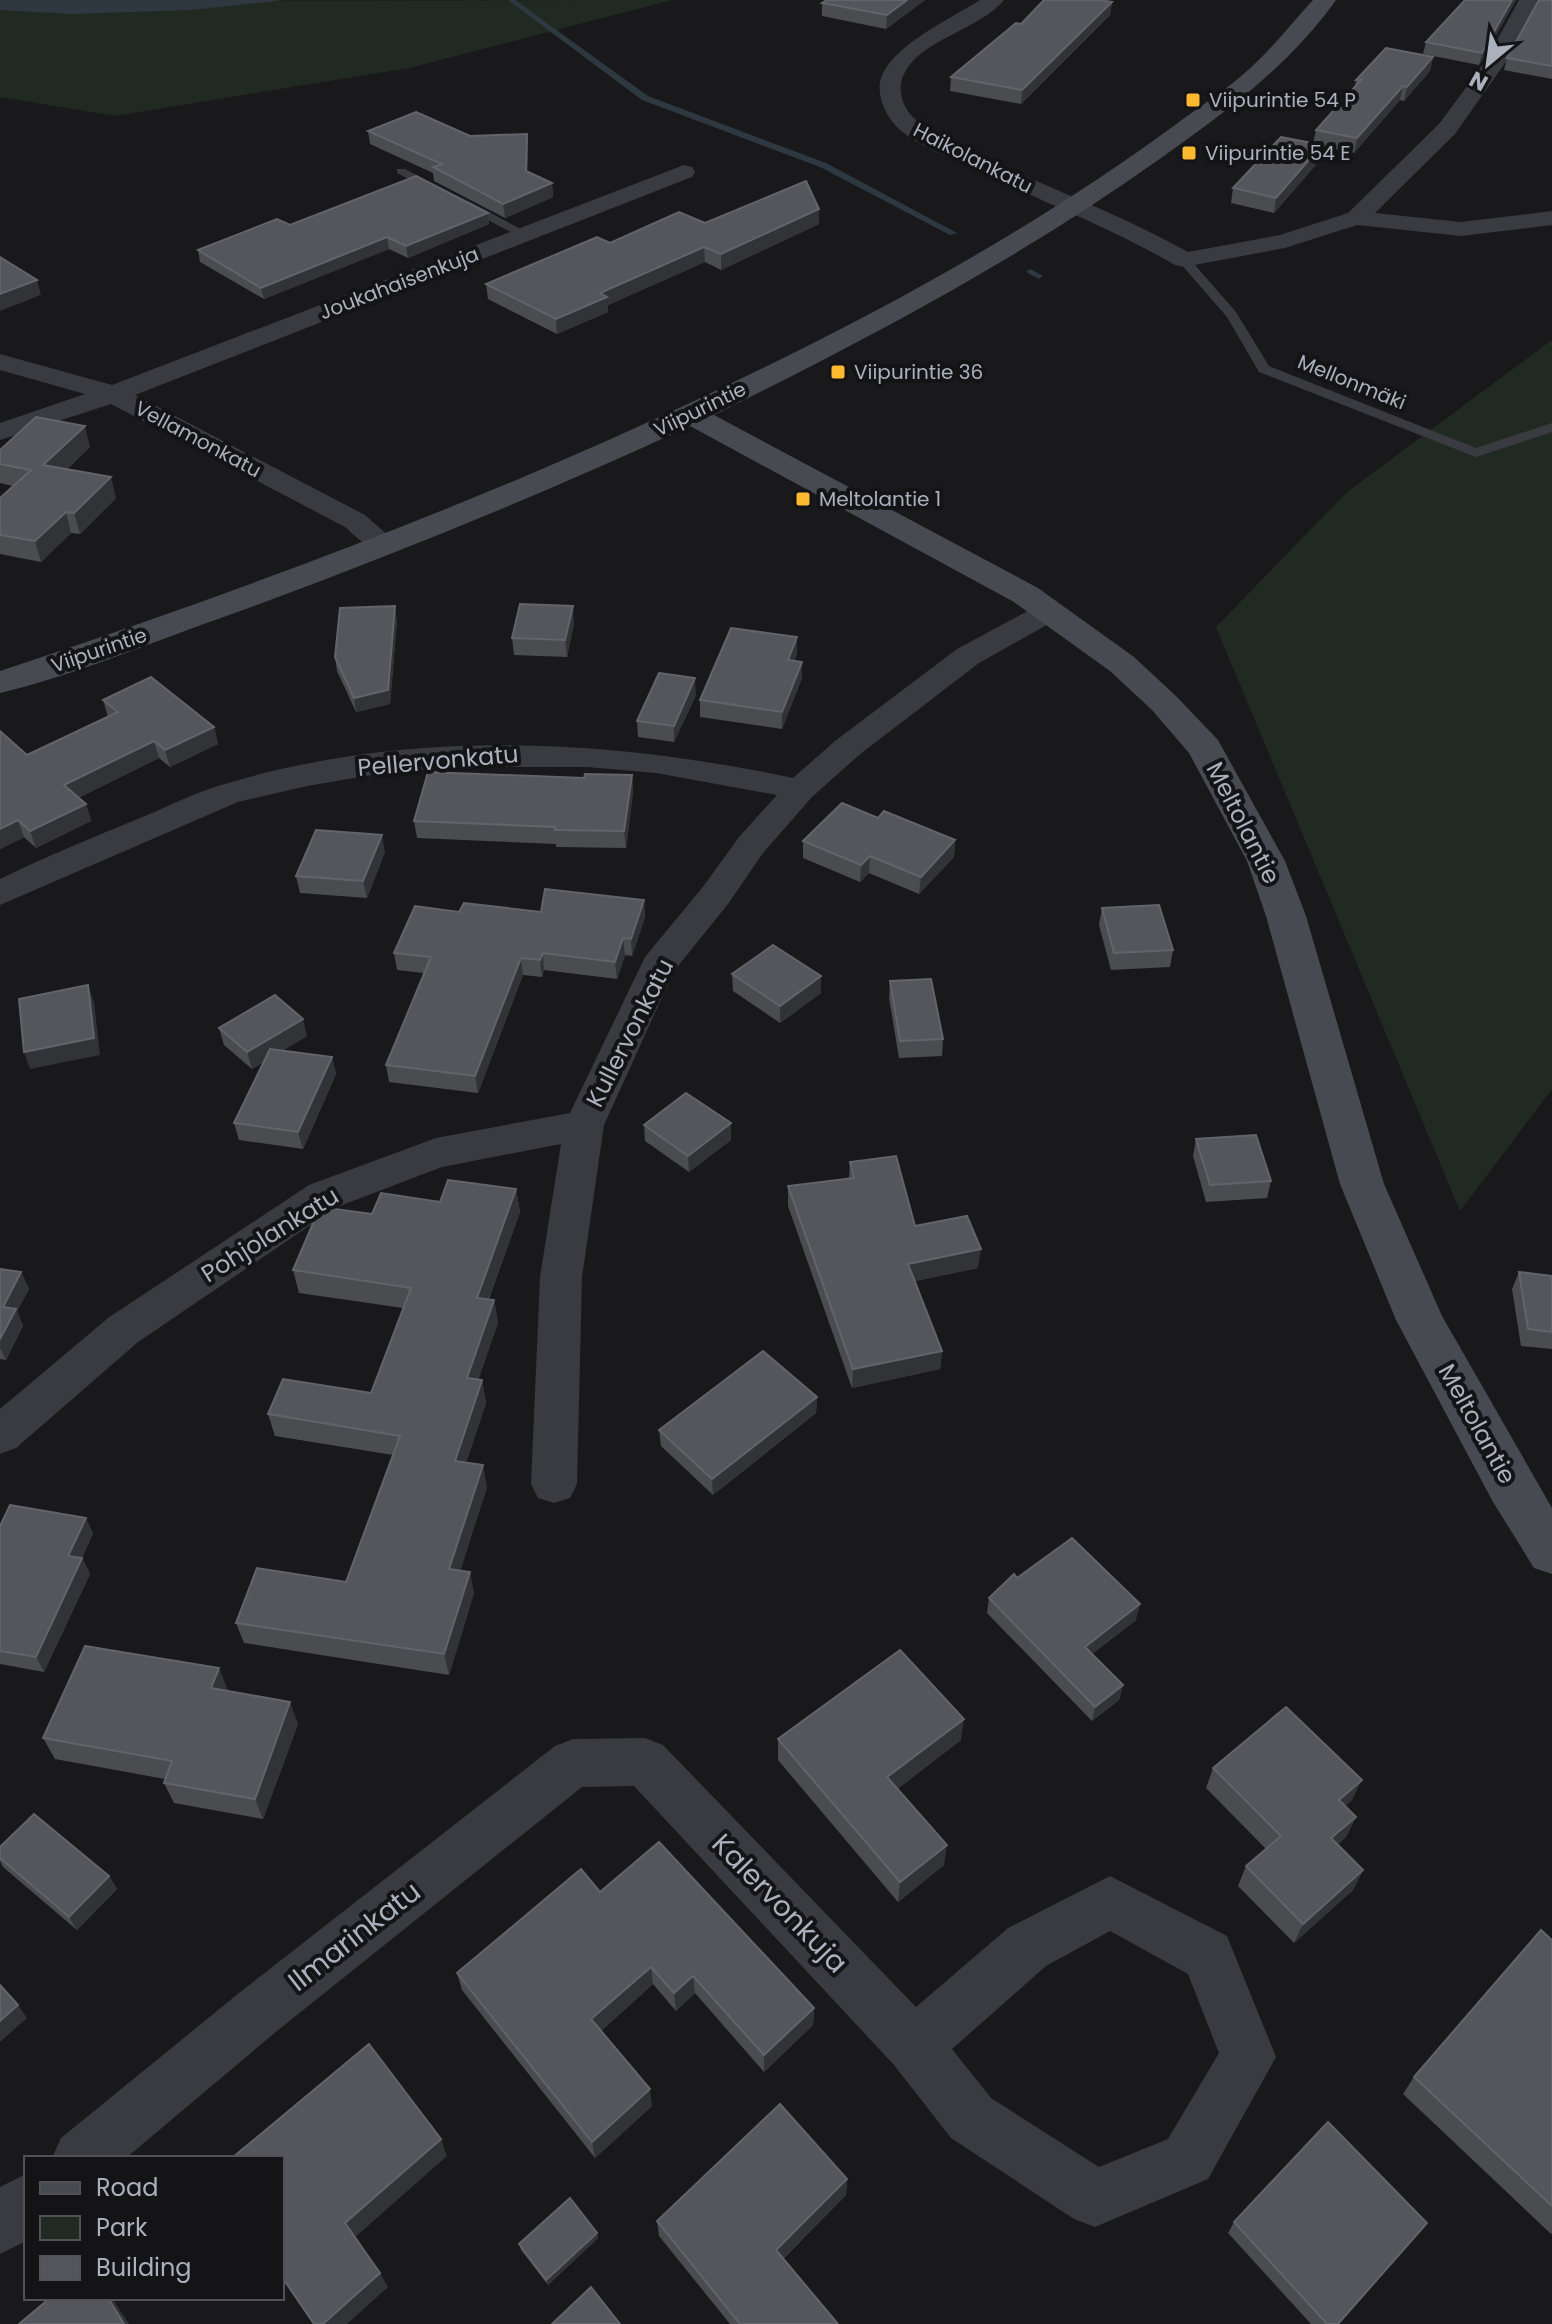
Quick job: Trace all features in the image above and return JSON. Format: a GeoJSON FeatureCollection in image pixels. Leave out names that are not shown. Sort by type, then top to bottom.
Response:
{"type":"FeatureCollection","features":[{"type":"Feature","properties":{"kind":"main road","name":"Viipurintie"},"geometry":{"type":"LineString","coordinates":[[0,683],[217,609],[383,544],[691,415],[855,334],[1075,206],[1171,141],[1255,77],[1325,0]]}},
{"type":"Feature","properties":{"kind":"main road","name":"Meltolantie"},"geometry":{"type":"LineString","coordinates":[[691,415],[932,542],[1050,611],[1122,664],[1164,703],[1205,748],[1266,861],[1286,916],[1362,1184],[1420,1320],[1511,1487],[1552,1552]]}},
{"type":"Feature","properties":{"kind":"street","name":"Haikolankatu"},"geometry":{"type":"LineString","coordinates":[[994,0],[908,54],[892,76],[889,95],[905,123],[949,149],[1075,206]]}},
{"type":"Feature","properties":{"kind":"street"},"geometry":{"type":"LineString","coordinates":[[1356,218],[1447,129],[1495,63],[1529,0]]}},
{"type":"Feature","properties":{"kind":"street","name":"Joukahaisenkuja"},"geometry":{"type":"LineString","coordinates":[[0,432],[113,394],[684,172]]}},
{"type":"Feature","properties":{"kind":"street"},"geometry":{"type":"LineString","coordinates":[[1075,206],[1128,228],[1184,260],[1285,241],[1356,218],[1461,229],[1552,218]]}},
{"type":"Feature","properties":{"kind":"street","name":"Vellamonkatu"},"geometry":{"type":"LineString","coordinates":[[0,362],[113,394],[355,521],[383,544]]}},
{"type":"Feature","properties":{"kind":"street","name":"Kullervonkatu"},"geometry":{"type":"LineString","coordinates":[[554,1484],[561,1277],[584,1125],[658,966],[715,896],[751,845],[800,790],[858,739],[968,656],[1050,611]]}},
{"type":"Feature","properties":{"kind":"street","name":"Pellervonkatu"},"geometry":{"type":"LineString","coordinates":[[0,893],[53,866],[232,793],[382,762],[482,753],[577,754],[672,763],[800,790]]}},
{"type":"Feature","properties":{"kind":"street","name":"Pohjolankatu"},"geometry":{"type":"LineString","coordinates":[[0,1435],[123,1330],[323,1196],[436,1153],[584,1125]]}},
{"type":"Feature","properties":{"kind":"street","name":"Kalervonkuja"},"geometry":{"type":"LineString","coordinates":[[645,1762],[914,2045],[971,2118],[1095,2198],[1188,2159],[1248,2057],[1208,1955],[1110,1902],[1027,1947],[914,2045]]}},
{"type":"Feature","properties":{"kind":"street","name":"Ilmarinkatu"},"geometry":{"type":"LineString","coordinates":[[83,2156],[258,2012],[573,1763],[645,1762]]}},
{"type":"Feature","properties":{"kind":"street"},"geometry":{"type":"LineString","coordinates":[[0,2225],[24,2205]]}},
{"type":"Feature","properties":{"kind":"lane"},"geometry":{"type":"LineString","coordinates":[[401,171],[442,192]]}},
{"type":"Feature","properties":{"kind":"lane"},"geometry":{"type":"LineString","coordinates":[[456,199],[524,234]]}},
{"type":"Feature","properties":{"kind":"lane","name":"Mellonmäki"},"geometry":{"type":"LineString","coordinates":[[1184,260],[1232,315],[1264,369],[1476,453],[1552,427]]}},
{"type":"Feature","properties":{"kind":"green space"},"geometry":{"type":"Polygon","coordinates":[[[672,0],[409,68],[115,116],[0,97],[0,1],[672,0]]]}},
{"type":"Feature","properties":{"kind":"green space"},"geometry":{"type":"Polygon","coordinates":[[[1552,340],[1552,1089],[1460,1211],[1216,627],[1347,492],[1552,340]]]}},
{"type":"Feature","properties":{"kind":"shaded area"},"geometry":{"type":"Polygon","coordinates":[[[0,0],[284,0],[191,10],[73,14],[0,10],[0,0]]]}},
{"type":"Feature","properties":{"kind":"building"},"geometry":{"type":"Polygon","coordinates":[[[827,0],[907,0],[887,15],[822,3],[827,0]]]}},
{"type":"Feature","properties":{"kind":"building"},"geometry":{"type":"Polygon","coordinates":[[[1044,0],[1112,2],[1022,90],[951,77],[1016,23],[1021,24],[1044,0]]]}},
{"type":"Feature","properties":{"kind":"building"},"geometry":{"type":"Polygon","coordinates":[[[1465,0],[1512,0],[1482,53],[1426,42],[1465,0]]]}},
{"type":"Feature","properties":{"kind":"building"},"geometry":{"type":"Polygon","coordinates":[[[1539,0],[1552,0],[1552,66],[1507,58],[1539,0]]]}},
{"type":"Feature","properties":{"kind":"building"},"geometry":{"type":"Polygon","coordinates":[[[1386,48],[1433,57],[1357,138],[1316,130],[1361,80],[1356,80],[1386,48]]]}},
{"type":"Feature","properties":{"kind":"building"},"geometry":{"type":"Polygon","coordinates":[[[416,112],[470,136],[527,134],[526,171],[552,183],[503,204],[433,167],[442,164],[368,131],[416,112]]]}},
{"type":"Feature","properties":{"kind":"building"},"geometry":{"type":"Polygon","coordinates":[[[1281,137],[1322,145],[1276,198],[1233,188],[1281,137]]]}},
{"type":"Feature","properties":{"kind":"building"},"geometry":{"type":"Polygon","coordinates":[[[416,176],[488,213],[406,246],[387,237],[261,288],[198,250],[277,219],[290,225],[416,176]]]}},
{"type":"Feature","properties":{"kind":"building"},"geometry":{"type":"Polygon","coordinates":[[[806,181],[819,209],[721,254],[704,247],[600,293],[607,297],[556,319],[486,284],[597,237],[610,243],[679,212],[705,223],[806,181]]]}},
{"type":"Feature","properties":{"kind":"building"},"geometry":{"type":"Polygon","coordinates":[[[0,257],[37,280],[0,294],[0,257]]]}},
{"type":"Feature","properties":{"kind":"building"},"geometry":{"type":"Polygon","coordinates":[[[36,417],[85,426],[43,465],[111,477],[74,513],[66,512],[35,541],[0,535],[0,498],[31,470],[0,464],[0,450],[36,417]]]}},
{"type":"Feature","properties":{"kind":"building"},"geometry":{"type":"Polygon","coordinates":[[[520,604],[573,606],[565,640],[512,638],[520,604]]]}},
{"type":"Feature","properties":{"kind":"building"},"geometry":{"type":"Polygon","coordinates":[[[395,606],[388,690],[354,698],[335,657],[340,608],[395,606]]]}},
{"type":"Feature","properties":{"kind":"building"},"geometry":{"type":"Polygon","coordinates":[[[731,628],[797,637],[788,660],[802,662],[782,712],[700,700],[731,628]]]}},
{"type":"Feature","properties":{"kind":"building"},"geometry":{"type":"Polygon","coordinates":[[[659,673],[695,678],[674,726],[637,721],[659,673]]]}},
{"type":"Feature","properties":{"kind":"building"},"geometry":{"type":"Polygon","coordinates":[[[151,677],[214,727],[165,750],[154,741],[64,785],[86,804],[30,831],[18,820],[0,829],[0,731],[27,755],[118,712],[103,700],[151,677]]]}},
{"type":"Feature","properties":{"kind":"building"},"geometry":{"type":"Polygon","coordinates":[[[428,772],[584,778],[585,774],[632,775],[624,831],[414,821],[428,772]]]}},
{"type":"Feature","properties":{"kind":"building"},"geometry":{"type":"Polygon","coordinates":[[[842,803],[878,818],[884,811],[955,840],[921,877],[870,856],[861,865],[803,841],[842,803]]]}},
{"type":"Feature","properties":{"kind":"building"},"geometry":{"type":"Polygon","coordinates":[[[316,830],[382,835],[363,881],[296,876],[316,830]]]}},
{"type":"Feature","properties":{"kind":"building"},"geometry":{"type":"Polygon","coordinates":[[[545,889],[644,900],[631,939],[623,938],[615,962],[543,953],[540,960],[521,958],[475,1076],[386,1065],[431,957],[394,953],[415,906],[459,912],[464,903],[541,912],[545,889]]]}},
{"type":"Feature","properties":{"kind":"building"},"geometry":{"type":"Polygon","coordinates":[[[1159,905],[1173,950],[1114,953],[1102,908],[1159,905]]]}},
{"type":"Feature","properties":{"kind":"building"},"geometry":{"type":"Polygon","coordinates":[[[773,945],[821,976],[780,1006],[732,974],[773,945]]]}},
{"type":"Feature","properties":{"kind":"building"},"geometry":{"type":"Polygon","coordinates":[[[931,979],[943,1039],[900,1041],[890,981],[931,979]]]}},
{"type":"Feature","properties":{"kind":"building"},"geometry":{"type":"Polygon","coordinates":[[[88,985],[94,1038],[24,1052],[19,999],[88,985]]]}},
{"type":"Feature","properties":{"kind":"building"},"geometry":{"type":"Polygon","coordinates":[[[275,995],[303,1019],[247,1052],[219,1028],[275,995]]]}},
{"type":"Feature","properties":{"kind":"building"},"geometry":{"type":"Polygon","coordinates":[[[270,1049],[332,1057],[298,1132],[234,1123],[270,1049]]]}},
{"type":"Feature","properties":{"kind":"building"},"geometry":{"type":"Polygon","coordinates":[[[686,1093],[731,1123],[688,1156],[644,1125],[686,1093]]]}},
{"type":"Feature","properties":{"kind":"building"},"geometry":{"type":"Polygon","coordinates":[[[1256,1135],[1271,1181],[1210,1185],[1196,1139],[1256,1135]]]}},
{"type":"Feature","properties":{"kind":"building"},"geometry":{"type":"Polygon","coordinates":[[[896,1156],[915,1226],[967,1216],[981,1249],[908,1264],[942,1351],[853,1369],[788,1186],[854,1178],[850,1162],[896,1156]]]}},
{"type":"Feature","properties":{"kind":"building"},"geometry":{"type":"Polygon","coordinates":[[[448,1180],[516,1189],[477,1298],[494,1300],[467,1378],[482,1380],[455,1461],[483,1465],[449,1569],[470,1572],[444,1654],[236,1623],[257,1568],[346,1582],[400,1436],[268,1414],[283,1379],[371,1393],[411,1288],[293,1270],[320,1207],[372,1214],[381,1193],[440,1202],[448,1180]]]}},
{"type":"Feature","properties":{"kind":"building"},"geometry":{"type":"Polygon","coordinates":[[[0,1269],[21,1272],[3,1307],[16,1309],[0,1339],[0,1269]]]}},
{"type":"Feature","properties":{"kind":"building"},"geometry":{"type":"Polygon","coordinates":[[[1519,1272],[1552,1276],[1552,1332],[1528,1329],[1519,1272]]]}},
{"type":"Feature","properties":{"kind":"building"},"geometry":{"type":"Polygon","coordinates":[[[763,1351],[817,1397],[712,1479],[659,1430],[763,1351]]]}},
{"type":"Feature","properties":{"kind":"building"},"geometry":{"type":"Polygon","coordinates":[[[10,1505],[86,1518],[68,1556],[82,1558],[36,1657],[0,1651],[0,1526],[10,1505]]]}},
{"type":"Feature","properties":{"kind":"building"},"geometry":{"type":"Polygon","coordinates":[[[1072,1538],[1140,1604],[1085,1647],[1123,1685],[1095,1707],[989,1598],[1014,1574],[1017,1578],[1072,1538]]]}},
{"type":"Feature","properties":{"kind":"building"},"geometry":{"type":"Polygon","coordinates":[[[85,1646],[219,1668],[211,1688],[290,1702],[255,1799],[164,1783],[172,1761],[43,1738],[85,1646]]]}},
{"type":"Feature","properties":{"kind":"building"},"geometry":{"type":"Polygon","coordinates":[[[900,1650],[964,1719],[887,1777],[947,1845],[900,1882],[778,1739],[900,1650]]]}},
{"type":"Feature","properties":{"kind":"building"},"geometry":{"type":"Polygon","coordinates":[[[1286,1707],[1362,1780],[1339,1800],[1356,1817],[1331,1838],[1363,1870],[1303,1924],[1246,1866],[1281,1836],[1213,1768],[1286,1707]]]}},
{"type":"Feature","properties":{"kind":"building"},"geometry":{"type":"Polygon","coordinates":[[[34,1814],[109,1876],[69,1917],[0,1858],[0,1847],[34,1814]]]}},
{"type":"Feature","properties":{"kind":"building"},"geometry":{"type":"Polygon","coordinates":[[[659,1842],[814,2008],[764,2055],[693,1976],[674,1993],[651,1967],[591,2019],[650,2089],[592,2142],[457,1973],[581,1869],[600,1892],[659,1842]]]}},
{"type":"Feature","properties":{"kind":"building"},"geometry":{"type":"Polygon","coordinates":[[[1541,1930],[1552,1940],[1552,2206],[1414,2077],[1541,1930]]]}},
{"type":"Feature","properties":{"kind":"building"},"geometry":{"type":"Polygon","coordinates":[[[0,1985],[18,2005],[0,2021],[0,1985]]]}},
{"type":"Feature","properties":{"kind":"building"},"geometry":{"type":"Polygon","coordinates":[[[369,2044],[441,2139],[345,2223],[380,2273],[323,2324],[314,2324],[284,2280],[284,2156],[234,2156],[369,2044]]]}},
{"type":"Feature","properties":{"kind":"building"},"geometry":{"type":"Polygon","coordinates":[[[780,2104],[847,2179],[776,2250],[838,2324],[740,2324],[657,2221],[780,2104]]]}},
{"type":"Feature","properties":{"kind":"building"},"geometry":{"type":"Polygon","coordinates":[[[1328,2122],[1427,2223],[1338,2324],[1327,2324],[1234,2222],[1328,2122]]]}},
{"type":"Feature","properties":{"kind":"building"},"geometry":{"type":"Polygon","coordinates":[[[570,2198],[597,2233],[546,2280],[519,2244],[570,2198]]]}},
{"type":"Feature","properties":{"kind":"building"},"geometry":{"type":"Polygon","coordinates":[[[591,2287],[620,2324],[552,2324],[591,2287]]]}},
{"type":"Feature","properties":{"kind":"building"},"geometry":{"type":"Polygon","coordinates":[[[48,2300],[109,2300],[124,2324],[19,2324],[48,2300]]]}},
{"type":"Feature","properties":{"kind":"waterway"},"geometry":{"type":"LineString","coordinates":[[511,0],[645,98],[823,165],[953,233]]}},
{"type":"Feature","properties":{"kind":"waterway"},"geometry":{"type":"LineString","coordinates":[[1030,272],[1039,276]]}},
{"type":"Feature","properties":{"kind":"place","name":"Viipurintie 54 P"},"geometry":{"type":"Point","coordinates":[1193,100]}},
{"type":"Feature","properties":{"kind":"place","name":"Viipurintie 54 E"},"geometry":{"type":"Point","coordinates":[1189,153]}},
{"type":"Feature","properties":{"kind":"place","name":"Viipurintie 36"},"geometry":{"type":"Point","coordinates":[838,372]}},
{"type":"Feature","properties":{"kind":"place","name":"Meltolantie 1"},"geometry":{"type":"Point","coordinates":[803,499]}}]}
